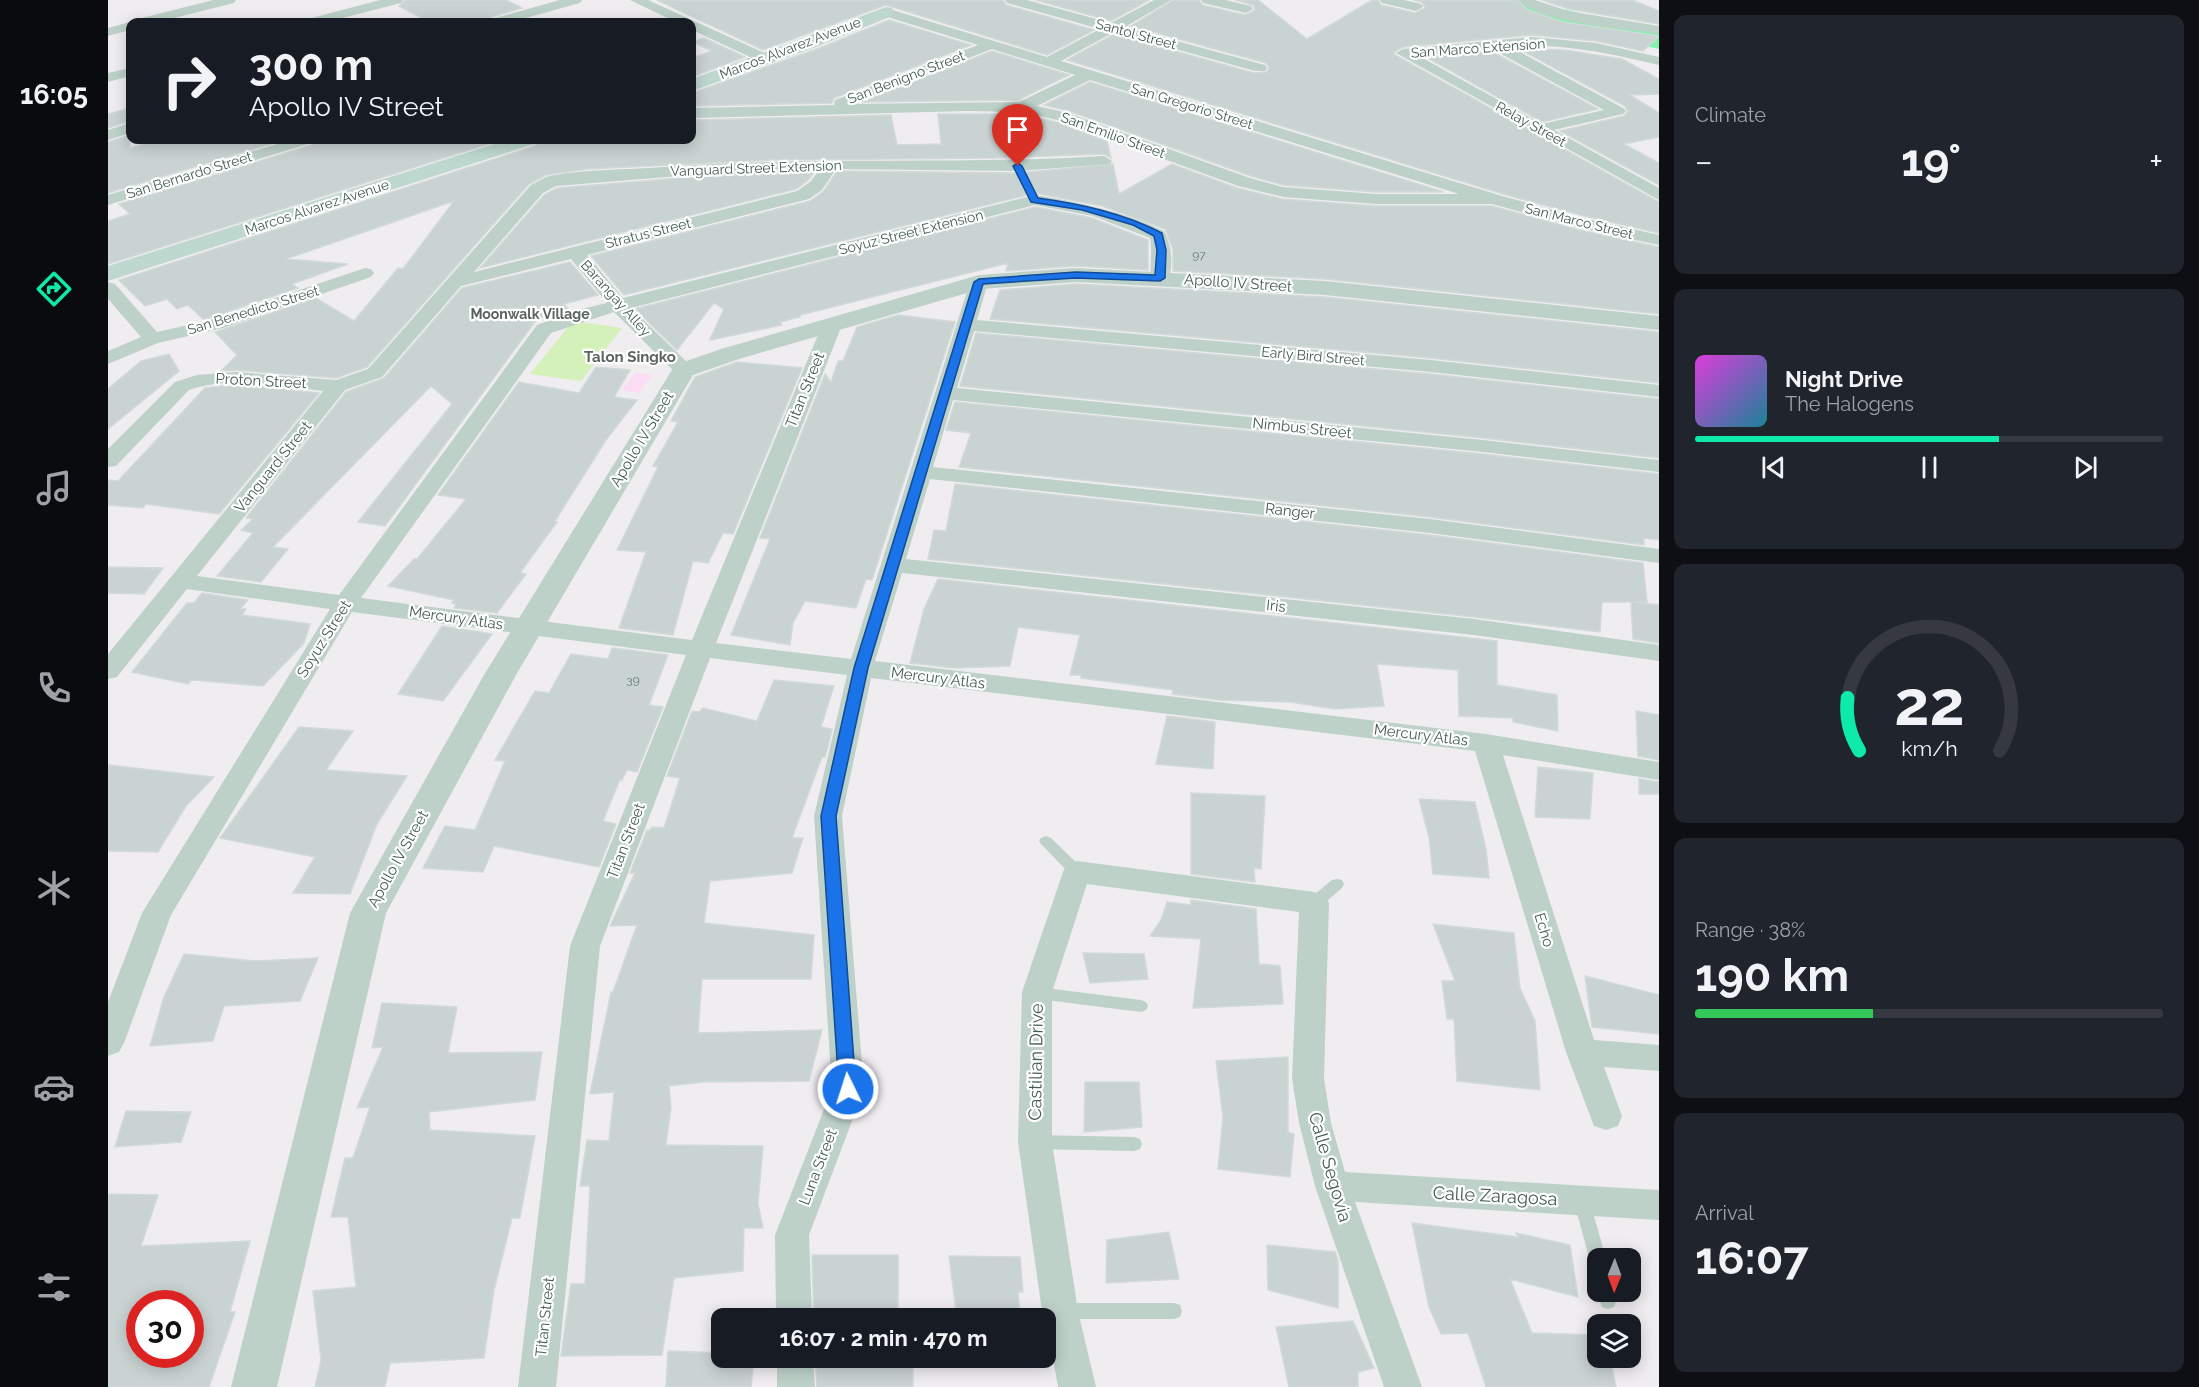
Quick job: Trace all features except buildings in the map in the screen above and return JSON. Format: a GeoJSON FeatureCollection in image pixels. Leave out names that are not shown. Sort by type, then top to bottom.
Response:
{"type":"FeatureCollection","features":[{"type":"Feature","properties":{"kind":"main road","name":"Marcos Alvarez Avenue"},"geometry":{"type":"LineString","coordinates":[[859,3],[894,8]]}},
{"type":"Feature","properties":{"kind":"main road","name":"Marcos Alvarez Avenue"},"geometry":{"type":"LineString","coordinates":[[696,84],[894,8]]}},
{"type":"Feature","properties":{"kind":"main road","name":"Marcos Alvarez Avenue"},"geometry":{"type":"LineString","coordinates":[[108,274],[514,144]]}},
{"type":"Feature","properties":{"kind":"street"},"geometry":{"type":"LineString","coordinates":[[159,18],[229,0]]}},
{"type":"Feature","properties":{"kind":"street"},"geometry":{"type":"LineString","coordinates":[[329,18],[396,0]]}},
{"type":"Feature","properties":{"kind":"street"},"geometry":{"type":"LineString","coordinates":[[511,18],[575,0]]}},
{"type":"Feature","properties":{"kind":"street"},"geometry":{"type":"LineString","coordinates":[[637,0],[677,18]]}},
{"type":"Feature","properties":{"kind":"street","name":"Santol Street"},"geometry":{"type":"LineString","coordinates":[[1012,0],[1260,68]]}},
{"type":"Feature","properties":{"kind":"street"},"geometry":{"type":"LineString","coordinates":[[1049,62],[1164,0]]}},
{"type":"Feature","properties":{"kind":"street"},"geometry":{"type":"LineString","coordinates":[[1208,0],[1246,9]]}},
{"type":"Feature","properties":{"kind":"street"},"geometry":{"type":"LineString","coordinates":[[1387,0],[1416,7]]}},
{"type":"Feature","properties":{"kind":"street"},"geometry":{"type":"LineString","coordinates":[[1526,0],[1537,8],[1545,10],[1659,30]]}},
{"type":"Feature","properties":{"kind":"street"},"geometry":{"type":"LineString","coordinates":[[1585,5],[1622,24]]}},
{"type":"Feature","properties":{"kind":"street","name":"San Gregorio Street"},"geometry":{"type":"LineString","coordinates":[[894,8],[991,45],[1496,199]]}},
{"type":"Feature","properties":{"kind":"street"},"geometry":{"type":"LineString","coordinates":[[108,32],[126,27]]}},
{"type":"Feature","properties":{"kind":"street"},"geometry":{"type":"LineString","coordinates":[[696,27],[766,58]]}},
{"type":"Feature","properties":{"kind":"street","name":"San Marco Extension"},"geometry":{"type":"LineString","coordinates":[[1402,53],[1531,41],[1574,43],[1617,50],[1659,61]]}},
{"type":"Feature","properties":{"kind":"street","name":"San Benigno Street"},"geometry":{"type":"LineString","coordinates":[[822,110],[991,45]]}},
{"type":"Feature","properties":{"kind":"street"},"geometry":{"type":"LineString","coordinates":[[1495,45],[1618,111],[1540,129]]}},
{"type":"Feature","properties":{"kind":"street","name":"Relay Street"},"geometry":{"type":"LineString","coordinates":[[1402,53],[1659,195]]}},
{"type":"Feature","properties":{"kind":"street"},"geometry":{"type":"LineString","coordinates":[[108,78],[126,73]]}},
{"type":"Feature","properties":{"kind":"street"},"geometry":{"type":"LineString","coordinates":[[1022,107],[1089,74]]}},
{"type":"Feature","properties":{"kind":"street","name":"San Emilio Street"},"geometry":{"type":"LineString","coordinates":[[696,113],[967,105],[1022,107],[1062,116],[1244,182],[1283,192],[1376,199],[1496,199]]}},
{"type":"Feature","properties":{"kind":"street"},"geometry":{"type":"LineString","coordinates":[[108,135],[126,129]]}},
{"type":"Feature","properties":{"kind":"street","name":"San Bernardo Street"},"geometry":{"type":"LineString","coordinates":[[108,200],[292,144]]}},
{"type":"Feature","properties":{"kind":"street","name":"Vanguard Street Extension"},"geometry":{"type":"LineString","coordinates":[[452,283],[537,189],[552,181],[730,167],[831,164],[1018,166],[1104,161]]}},
{"type":"Feature","properties":{"kind":"street","name":"Stratus Street"},"geometry":{"type":"LineString","coordinates":[[452,283],[803,195],[818,185],[831,164]]}},
{"type":"Feature","properties":{"kind":"street"},"geometry":{"type":"LineString","coordinates":[[1018,166],[1035,200]]}},
{"type":"Feature","properties":{"kind":"street","name":"San Marco Street"},"geometry":{"type":"LineString","coordinates":[[1496,199],[1580,223],[1659,240]]}},
{"type":"Feature","properties":{"kind":"street","name":"Soyuz Street Extension"},"geometry":{"type":"LineString","coordinates":[[620,307],[1035,200],[1083,207],[1136,224],[1158,235],[1162,250],[1160,278]]}},
{"type":"Feature","properties":{"kind":"street","name":"Barangay Alley"},"geometry":{"type":"LineString","coordinates":[[574,251],[620,307],[684,370]]}},
{"type":"Feature","properties":{"kind":"street","name":"San Benedicto Street"},"geometry":{"type":"LineString","coordinates":[[108,358],[152,339],[216,324],[365,273]]}},
{"type":"Feature","properties":{"kind":"street","name":"Apollo IV Street"},"geometry":{"type":"LineString","coordinates":[[254,1387],[368,913],[528,628],[684,370],[979,282],[1076,275],[1325,288],[1659,324]]}},
{"type":"Feature","properties":{"kind":"street","name":"Luna Street"},"geometry":{"type":"LineString","coordinates":[[794,1308],[792,1235],[848,1089],[828,816],[861,668],[979,282]]}},
{"type":"Feature","properties":{"kind":"street"},"geometry":{"type":"LineString","coordinates":[[339,386],[375,373],[452,283]]}},
{"type":"Feature","properties":{"kind":"street"},"geometry":{"type":"LineString","coordinates":[[108,288],[138,320],[152,339]]}},
{"type":"Feature","properties":{"kind":"street","name":"Soyuz Street"},"geometry":{"type":"LineString","coordinates":[[108,1043],[157,913],[345,603],[544,330],[584,314],[620,307]]}},
{"type":"Feature","properties":{"kind":"street","name":"Titan Street"},"geometry":{"type":"LineString","coordinates":[[537,1387],[585,946],[701,649],[832,325]]}},
{"type":"Feature","properties":{"kind":"street","name":"Early Bird Street"},"geometry":{"type":"LineString","coordinates":[[966,325],[1431,366],[1659,390]]}},
{"type":"Feature","properties":{"kind":"street","name":"Proton Street"},"geometry":{"type":"LineString","coordinates":[[108,461],[182,386],[190,382],[217,377],[339,386]]}},
{"type":"Feature","properties":{"kind":"street","name":"Vanguard Street"},"geometry":{"type":"LineString","coordinates":[[108,671],[339,386]]}},
{"type":"Feature","properties":{"kind":"street","name":"Nimbus Street"},"geometry":{"type":"LineString","coordinates":[[945,393],[1483,446],[1659,466]]}},
{"type":"Feature","properties":{"kind":"street","name":"Ranger"},"geometry":{"type":"LineString","coordinates":[[921,472],[1418,525],[1659,556]]}},
{"type":"Feature","properties":{"kind":"street","name":"Iris"},"geometry":{"type":"LineString","coordinates":[[893,566],[1474,627],[1659,653]]}},
{"type":"Feature","properties":{"kind":"street","name":"Mercury Atlas"},"geometry":{"type":"LineString","coordinates":[[181,581],[528,628],[1486,743],[1659,771]]}},
{"type":"Feature","properties":{"kind":"street","name":"Echo"},"geometry":{"type":"LineString","coordinates":[[1486,743],[1582,1053],[1606,1116]]}},
{"type":"Feature","properties":{"kind":"street","name":"Calle Segovia"},"geometry":{"type":"LineString","coordinates":[[1077,872],[1325,893],[1308,1078],[1315,1123],[1332,1186],[1402,1387]]}},
{"type":"Feature","properties":{"kind":"street","name":"Castilian Drive"},"geometry":{"type":"LineString","coordinates":[[1077,872],[1037,993],[1035,1142],[1060,1311],[1077,1387]]}},
{"type":"Feature","properties":{"kind":"street"},"geometry":{"type":"LineString","coordinates":[[1582,1053],[1659,1058]]}},
{"type":"Feature","properties":{"kind":"street","name":"Calle Zaragosa"},"geometry":{"type":"LineString","coordinates":[[1332,1186],[1659,1206]]}},
{"type":"Feature","properties":{"kind":"street"},"geometry":{"type":"LineString","coordinates":[[795,1368],[796,1387]]}},
{"type":"Feature","properties":{"kind":"lane"},"geometry":{"type":"LineString","coordinates":[[1046,841],[1077,872]]}},
{"type":"Feature","properties":{"kind":"lane"},"geometry":{"type":"LineString","coordinates":[[1037,993],[1141,1006]]}},
{"type":"Feature","properties":{"kind":"lane"},"geometry":{"type":"LineString","coordinates":[[1035,1142],[1134,1144]]}},
{"type":"Feature","properties":{"kind":"lane"},"geometry":{"type":"LineString","coordinates":[[1582,1201],[1595,1248]]}},
{"type":"Feature","properties":{"kind":"lane"},"geometry":{"type":"LineString","coordinates":[[1060,1311],[1174,1311]]}},
{"type":"Feature","properties":{"kind":"shaded area"},"geometry":{"type":"Polygon","coordinates":[[[635,373],[652,375],[639,393],[622,390],[635,373]]]}},
{"type":"Feature","properties":{"kind":"green space"},"geometry":{"type":"Polygon","coordinates":[[[573,321],[622,328],[581,381],[530,374],[573,321]]]}},
{"type":"Feature","properties":{"kind":"waterway"},"geometry":{"type":"LineString","coordinates":[[1505,0],[1516,9],[1659,40]]}},
{"type":"Feature","properties":{"kind":"district","name":"Moonwalk Village"},"geometry":{"type":"Point","coordinates":[530,314]}},
{"type":"Feature","properties":{"kind":"district","name":"Talon Singko"},"geometry":{"type":"Point","coordinates":[630,357]}},
{"type":"Feature","properties":{"kind":"route"},"geometry":{"type":"LineString","coordinates":[[848,1089],[828,816],[861,668],[979,282],[1076,275],[1160,278],[1162,250],[1158,235],[1136,224],[1083,207],[1035,200],[1018,166]]}}]}
